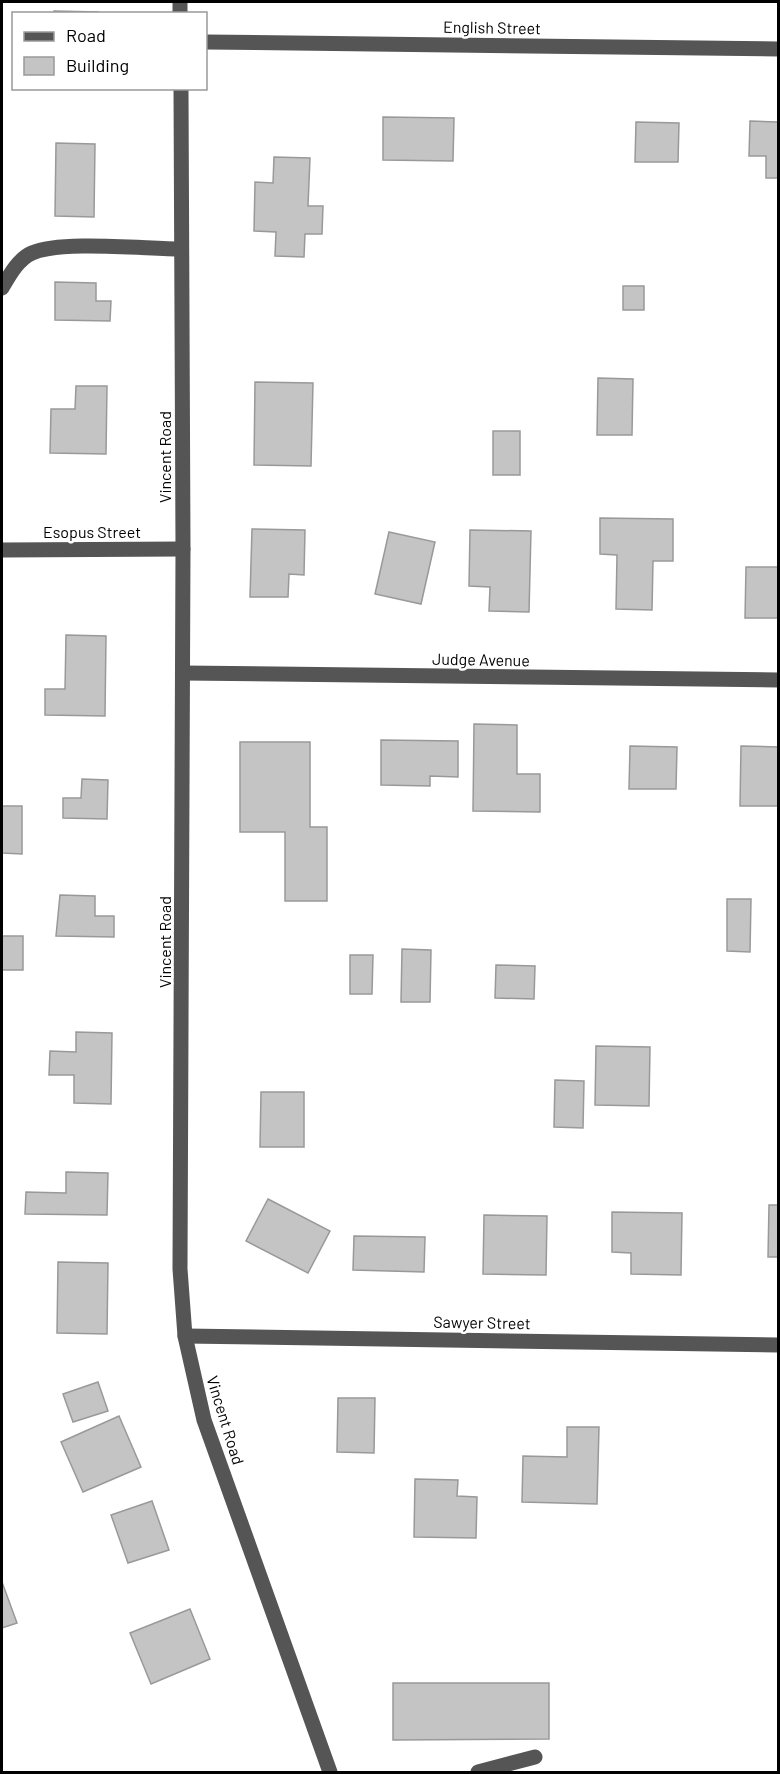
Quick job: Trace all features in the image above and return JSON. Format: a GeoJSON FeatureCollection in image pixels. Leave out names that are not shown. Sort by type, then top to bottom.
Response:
{"type":"FeatureCollection","features":[{"type":"Feature","properties":{"kind":"street","name":"English Street"},"geometry":{"type":"LineString","coordinates":[[207,42],[778,49]]}},
{"type":"Feature","properties":{"kind":"street","name":"Vincent Road"},"geometry":{"type":"LineString","coordinates":[[181,90],[183,673],[180,1269],[185,1336],[204,1420],[330,1773]]}},
{"type":"Feature","properties":{"kind":"street"},"geometry":{"type":"LineString","coordinates":[[2,288],[13,269],[30,254],[54,247],[181,249]]}},
{"type":"Feature","properties":{"kind":"street","name":"Esopus Street"},"geometry":{"type":"LineString","coordinates":[[2,550],[183,549]]}},
{"type":"Feature","properties":{"kind":"street","name":"Judge Avenue"},"geometry":{"type":"LineString","coordinates":[[183,673],[778,680]]}},
{"type":"Feature","properties":{"kind":"street","name":"Sawyer Street"},"geometry":{"type":"LineString","coordinates":[[185,1336],[778,1345]]}},
{"type":"Feature","properties":{"kind":"street"},"geometry":{"type":"LineString","coordinates":[[478,1773],[535,1757]]}},
{"type":"Feature","properties":{"kind":"building"},"geometry":{"type":"Polygon","coordinates":[[[383,117],[454,118],[453,161],[383,160],[383,117]]]}},
{"type":"Feature","properties":{"kind":"building"},"geometry":{"type":"Polygon","coordinates":[[[750,121],[778,122],[778,178],[766,178],[766,156],[749,156],[750,121]]]}},
{"type":"Feature","properties":{"kind":"building"},"geometry":{"type":"Polygon","coordinates":[[[636,122],[679,123],[678,162],[635,162],[636,122]]]}},
{"type":"Feature","properties":{"kind":"building"},"geometry":{"type":"Polygon","coordinates":[[[56,143],[95,144],[94,217],[55,216],[56,143]]]}},
{"type":"Feature","properties":{"kind":"building"},"geometry":{"type":"Polygon","coordinates":[[[274,157],[310,158],[308,206],[323,206],[322,234],[305,234],[304,257],[275,256],[276,232],[254,231],[255,182],[273,183],[274,157]]]}},
{"type":"Feature","properties":{"kind":"building"},"geometry":{"type":"Polygon","coordinates":[[[55,282],[96,283],[96,301],[111,301],[110,321],[55,320],[55,282]]]}},
{"type":"Feature","properties":{"kind":"building"},"geometry":{"type":"Polygon","coordinates":[[[623,286],[644,286],[644,310],[623,310],[623,286]]]}},
{"type":"Feature","properties":{"kind":"building"},"geometry":{"type":"Polygon","coordinates":[[[598,378],[633,379],[632,435],[597,435],[598,378]]]}},
{"type":"Feature","properties":{"kind":"building"},"geometry":{"type":"Polygon","coordinates":[[[255,382],[313,383],[311,466],[254,465],[255,382]]]}},
{"type":"Feature","properties":{"kind":"building"},"geometry":{"type":"Polygon","coordinates":[[[76,386],[107,386],[106,454],[50,453],[51,409],[75,409],[76,386]]]}},
{"type":"Feature","properties":{"kind":"building"},"geometry":{"type":"Polygon","coordinates":[[[493,431],[520,431],[520,475],[493,475],[493,431]]]}},
{"type":"Feature","properties":{"kind":"building"},"geometry":{"type":"Polygon","coordinates":[[[600,518],[673,519],[673,561],[653,561],[652,610],[616,609],[617,555],[600,554],[600,518]]]}},
{"type":"Feature","properties":{"kind":"building"},"geometry":{"type":"Polygon","coordinates":[[[252,529],[305,530],[304,575],[289,574],[288,597],[250,597],[252,529]]]}},
{"type":"Feature","properties":{"kind":"building"},"geometry":{"type":"Polygon","coordinates":[[[470,530],[531,531],[529,612],[489,611],[490,587],[469,586],[470,530]]]}},
{"type":"Feature","properties":{"kind":"building"},"geometry":{"type":"Polygon","coordinates":[[[389,532],[435,542],[421,604],[375,594],[389,532]]]}},
{"type":"Feature","properties":{"kind":"building"},"geometry":{"type":"Polygon","coordinates":[[[746,567],[778,567],[778,618],[745,618],[746,567]]]}},
{"type":"Feature","properties":{"kind":"building"},"geometry":{"type":"Polygon","coordinates":[[[66,635],[106,636],[105,716],[45,715],[45,689],[65,689],[66,635]]]}},
{"type":"Feature","properties":{"kind":"building"},"geometry":{"type":"Polygon","coordinates":[[[474,724],[517,725],[517,774],[540,774],[540,812],[473,811],[474,724]]]}},
{"type":"Feature","properties":{"kind":"building"},"geometry":{"type":"Polygon","coordinates":[[[381,740],[458,741],[458,777],[430,776],[430,786],[381,785],[381,740]]]}},
{"type":"Feature","properties":{"kind":"building"},"geometry":{"type":"Polygon","coordinates":[[[240,742],[310,742],[310,827],[327,827],[327,901],[285,901],[285,832],[240,832],[240,742]]]}},
{"type":"Feature","properties":{"kind":"building"},"geometry":{"type":"Polygon","coordinates":[[[630,746],[677,747],[676,789],[629,789],[630,746]]]}},
{"type":"Feature","properties":{"kind":"building"},"geometry":{"type":"Polygon","coordinates":[[[741,746],[778,747],[778,806],[740,806],[741,746]]]}},
{"type":"Feature","properties":{"kind":"building"},"geometry":{"type":"Polygon","coordinates":[[[82,779],[108,780],[107,819],[63,818],[63,798],[81,798],[82,779]]]}},
{"type":"Feature","properties":{"kind":"building"},"geometry":{"type":"Polygon","coordinates":[[[2,806],[22,806],[22,854],[2,853],[2,806]]]}},
{"type":"Feature","properties":{"kind":"building"},"geometry":{"type":"Polygon","coordinates":[[[60,895],[95,896],[95,916],[114,916],[114,937],[56,936],[60,895]]]}},
{"type":"Feature","properties":{"kind":"building"},"geometry":{"type":"Polygon","coordinates":[[[727,899],[751,899],[750,952],[727,951],[727,899]]]}},
{"type":"Feature","properties":{"kind":"building"},"geometry":{"type":"Polygon","coordinates":[[[2,936],[23,936],[23,970],[2,970],[2,936]]]}},
{"type":"Feature","properties":{"kind":"building"},"geometry":{"type":"Polygon","coordinates":[[[402,949],[431,950],[430,1002],[401,1002],[402,949]]]}},
{"type":"Feature","properties":{"kind":"building"},"geometry":{"type":"Polygon","coordinates":[[[350,955],[373,955],[372,994],[350,994],[350,955]]]}},
{"type":"Feature","properties":{"kind":"building"},"geometry":{"type":"Polygon","coordinates":[[[496,965],[535,966],[534,999],[495,998],[496,965]]]}},
{"type":"Feature","properties":{"kind":"building"},"geometry":{"type":"Polygon","coordinates":[[[76,1032],[112,1033],[111,1104],[74,1103],[74,1075],[49,1075],[50,1051],[76,1052],[76,1032]]]}},
{"type":"Feature","properties":{"kind":"building"},"geometry":{"type":"Polygon","coordinates":[[[596,1046],[650,1047],[649,1106],[595,1105],[596,1046]]]}},
{"type":"Feature","properties":{"kind":"building"},"geometry":{"type":"Polygon","coordinates":[[[555,1080],[584,1081],[583,1128],[554,1127],[555,1080]]]}},
{"type":"Feature","properties":{"kind":"building"},"geometry":{"type":"Polygon","coordinates":[[[261,1092],[304,1092],[304,1147],[260,1147],[261,1092]]]}},
{"type":"Feature","properties":{"kind":"building"},"geometry":{"type":"Polygon","coordinates":[[[66,1172],[108,1173],[107,1215],[25,1214],[26,1192],[66,1193],[66,1172]]]}},
{"type":"Feature","properties":{"kind":"building"},"geometry":{"type":"Polygon","coordinates":[[[268,1199],[330,1231],[308,1273],[246,1241],[268,1199]]]}},
{"type":"Feature","properties":{"kind":"building"},"geometry":{"type":"Polygon","coordinates":[[[769,1205],[778,1205],[778,1257],[768,1257],[769,1205]]]}},
{"type":"Feature","properties":{"kind":"building"},"geometry":{"type":"Polygon","coordinates":[[[612,1212],[682,1213],[681,1275],[631,1274],[631,1253],[612,1252],[612,1212]]]}},
{"type":"Feature","properties":{"kind":"building"},"geometry":{"type":"Polygon","coordinates":[[[484,1215],[547,1216],[546,1275],[483,1274],[484,1215]]]}},
{"type":"Feature","properties":{"kind":"building"},"geometry":{"type":"Polygon","coordinates":[[[354,1236],[425,1237],[424,1272],[353,1270],[354,1236]]]}},
{"type":"Feature","properties":{"kind":"building"},"geometry":{"type":"Polygon","coordinates":[[[58,1262],[108,1263],[107,1334],[57,1333],[58,1262]]]}},
{"type":"Feature","properties":{"kind":"building"},"geometry":{"type":"Polygon","coordinates":[[[98,1382],[108,1411],[73,1422],[63,1394],[98,1382]]]}},
{"type":"Feature","properties":{"kind":"building"},"geometry":{"type":"Polygon","coordinates":[[[338,1398],[375,1398],[374,1453],[337,1452],[338,1398]]]}},
{"type":"Feature","properties":{"kind":"building"},"geometry":{"type":"Polygon","coordinates":[[[119,1416],[141,1467],[83,1492],[61,1442],[119,1416]]]}},
{"type":"Feature","properties":{"kind":"building"},"geometry":{"type":"Polygon","coordinates":[[[567,1427],[599,1427],[597,1504],[522,1502],[523,1456],[567,1457],[567,1427]]]}},
{"type":"Feature","properties":{"kind":"building"},"geometry":{"type":"Polygon","coordinates":[[[415,1479],[458,1480],[457,1496],[477,1497],[476,1538],[414,1537],[415,1479]]]}},
{"type":"Feature","properties":{"kind":"building"},"geometry":{"type":"Polygon","coordinates":[[[152,1501],[169,1550],[128,1563],[111,1515],[152,1501]]]}},
{"type":"Feature","properties":{"kind":"building"},"geometry":{"type":"Polygon","coordinates":[[[2,1582],[17,1623],[2,1628],[2,1582]]]}},
{"type":"Feature","properties":{"kind":"building"},"geometry":{"type":"Polygon","coordinates":[[[190,1609],[210,1659],[151,1684],[130,1633],[190,1609]]]}},
{"type":"Feature","properties":{"kind":"building"},"geometry":{"type":"Polygon","coordinates":[[[393,1683],[549,1683],[549,1739],[393,1740],[393,1683]]]}}]}
